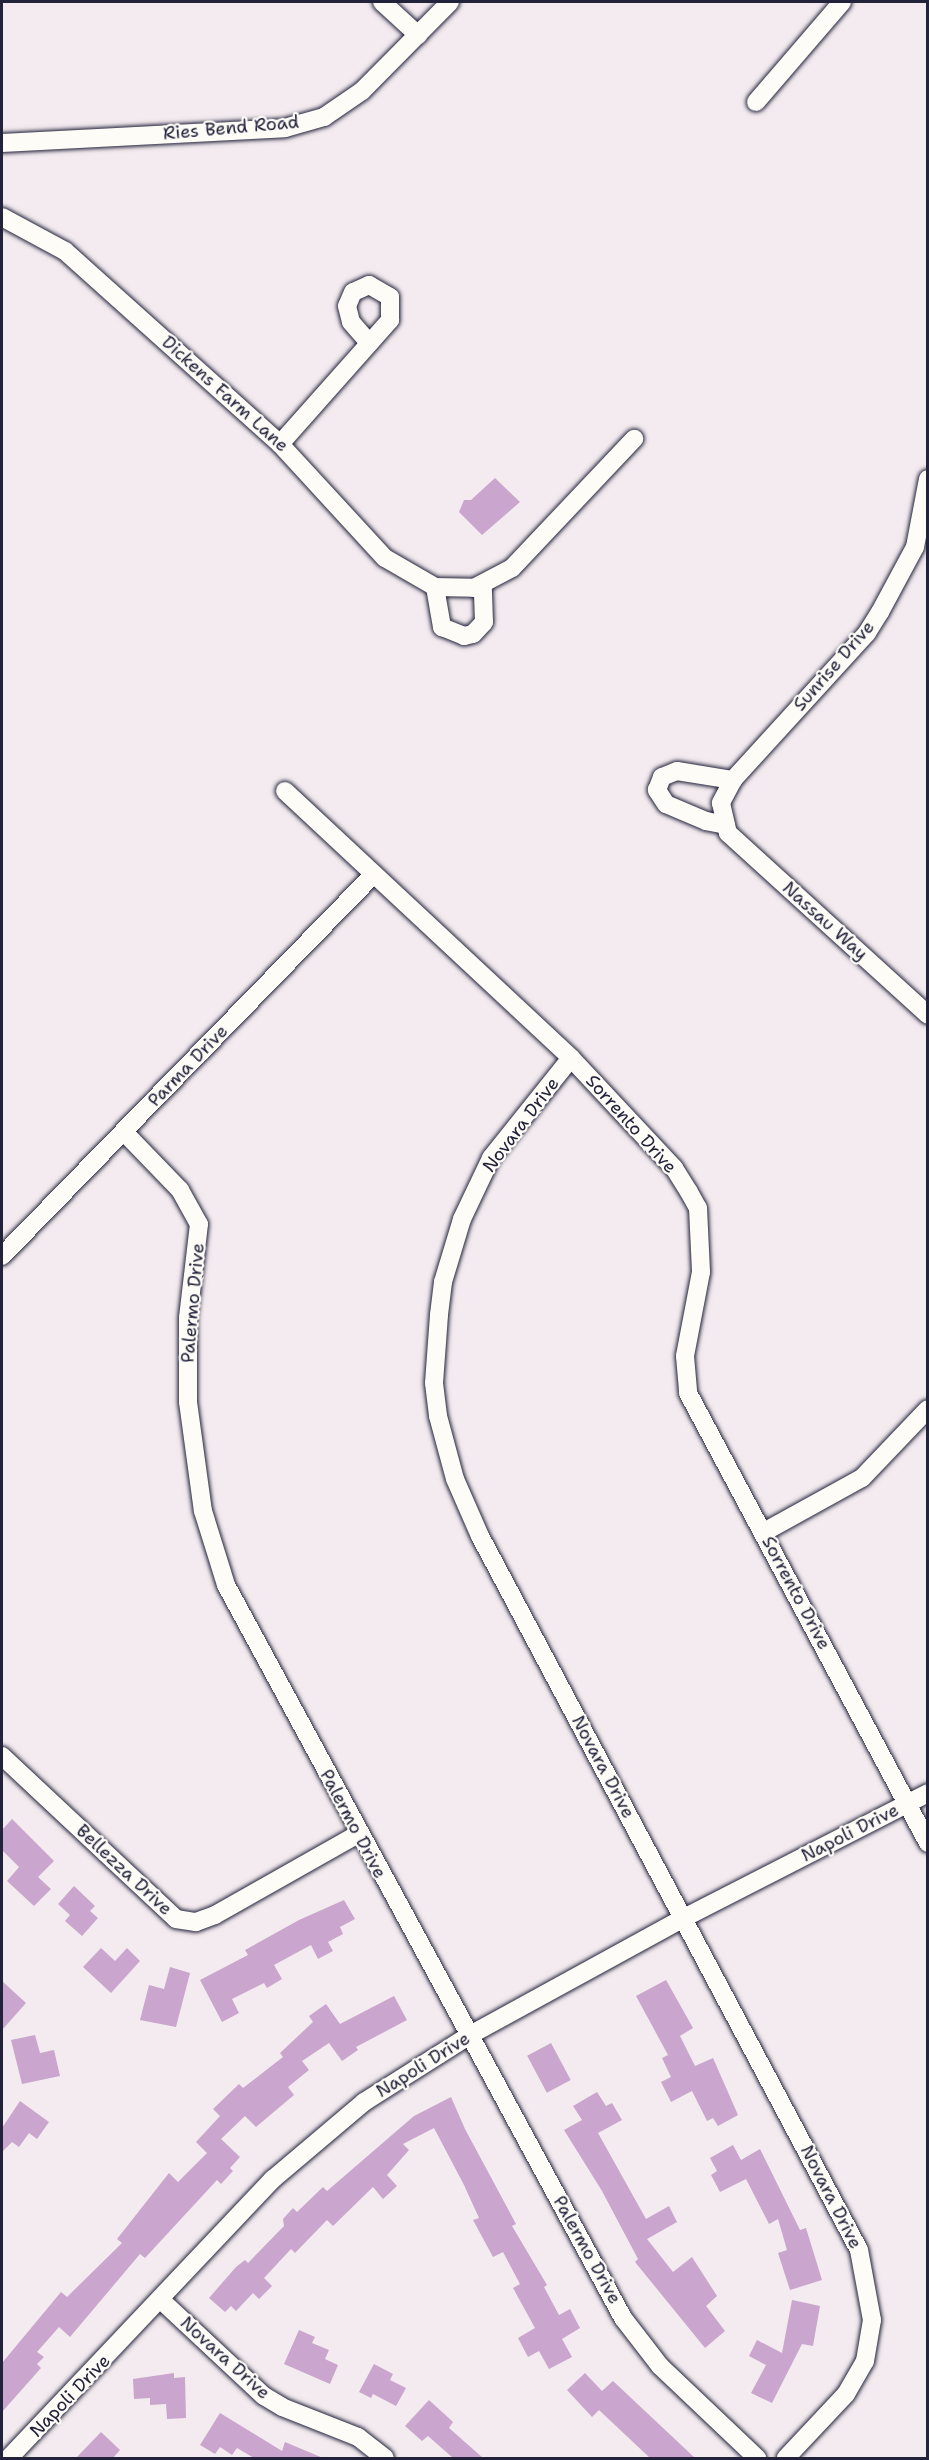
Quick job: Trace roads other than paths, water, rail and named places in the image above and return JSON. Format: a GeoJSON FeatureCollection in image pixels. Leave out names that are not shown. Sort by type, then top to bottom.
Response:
{"type":"FeatureCollection","features":[{"type":"Feature","properties":{"kind":"street"},"geometry":{"type":"LineString","coordinates":[[382,2],[418,35]]}},
{"type":"Feature","properties":{"kind":"street","name":"Ries Bend Road"},"geometry":{"type":"LineString","coordinates":[[2,143],[285,128],[324,117],[344,104],[450,2]]}},
{"type":"Feature","properties":{"kind":"street"},"geometry":{"type":"LineString","coordinates":[[756,102],[842,2]]}},
{"type":"Feature","properties":{"kind":"street","name":"Dickens Farm Lane"},"geometry":{"type":"LineString","coordinates":[[2,217],[65,251],[280,444],[385,558],[435,587]]}},
{"type":"Feature","properties":{"kind":"street"},"geometry":{"type":"LineString","coordinates":[[280,444],[369,343]]}},
{"type":"Feature","properties":{"kind":"street"},"geometry":{"type":"LineString","coordinates":[[483,585],[484,622],[473,634],[464,636],[442,627],[435,587],[483,585],[528,555],[634,439]]}},
{"type":"Feature","properties":{"kind":"street","name":"Sunrise Drive"},"geometry":{"type":"LineString","coordinates":[[721,803],[733,780],[867,633],[915,547],[927,479]]}},
{"type":"Feature","properties":{"kind":"street"},"geometry":{"type":"LineString","coordinates":[[726,825],[706,821],[666,804],[657,790],[662,777],[677,771],[733,780]]}},
{"type":"Feature","properties":{"kind":"street","name":"Sorrento Drive"},"geometry":{"type":"LineString","coordinates":[[285,791],[572,1058],[674,1168],[698,1208],[701,1272],[685,1356],[688,1393],[764,1532],[927,1843]]}},
{"type":"Feature","properties":{"kind":"street","name":"Nassau Way"},"geometry":{"type":"LineString","coordinates":[[721,803],[728,832],[927,1016]]}},
{"type":"Feature","properties":{"kind":"street","name":"Parma Drive"},"geometry":{"type":"LineString","coordinates":[[2,1256],[374,874]]}},
{"type":"Feature","properties":{"kind":"street","name":"Novara Drive"},"geometry":{"type":"LineString","coordinates":[[572,1058],[514,1126],[476,1187],[443,1282],[434,1383],[455,1479],[480,1536],[859,2250],[871,2299],[871,2342],[861,2369],[846,2394],[786,2458]]}},
{"type":"Feature","properties":{"kind":"street","name":"Palermo Drive"},"geometry":{"type":"LineString","coordinates":[[124,1132],[180,1190],[199,1224],[186,1360],[195,1464],[211,1545],[226,1586],[358,1834],[639,2344],[757,2458]]}},
{"type":"Feature","properties":{"kind":"street"},"geometry":{"type":"LineString","coordinates":[[764,1532],[862,1478],[927,1409]]}},
{"type":"Feature","properties":{"kind":"street","name":"Bellezza Drive"},"geometry":{"type":"LineString","coordinates":[[2,1756],[176,1919],[196,1922],[215,1915],[358,1834]]}},
{"type":"Feature","properties":{"kind":"street","name":"Napoli Drive"},"geometry":{"type":"LineString","coordinates":[[9,2458],[162,2301],[305,2148],[385,2087],[470,2036],[684,1918],[927,1793]]}},
{"type":"Feature","properties":{"kind":"street","name":"Novara Drive"},"geometry":{"type":"LineString","coordinates":[[162,2301],[264,2396],[282,2407],[358,2437],[385,2458]]}}]}
